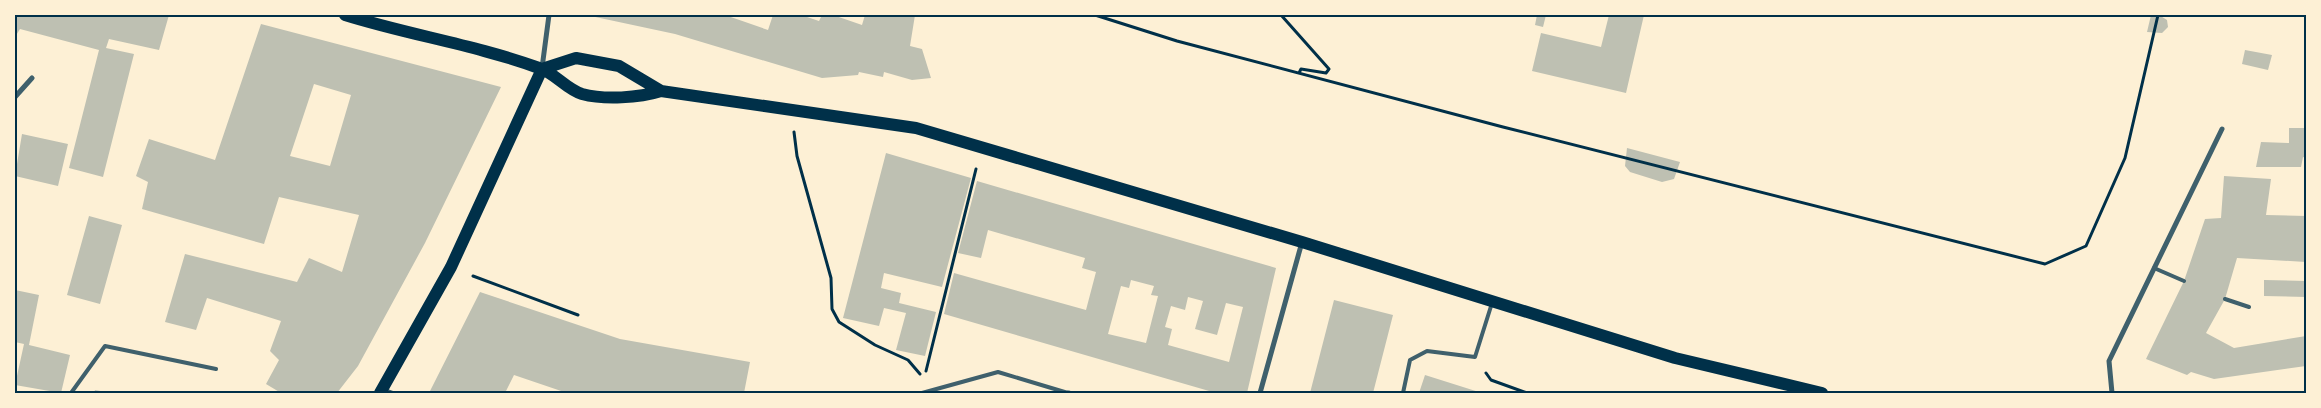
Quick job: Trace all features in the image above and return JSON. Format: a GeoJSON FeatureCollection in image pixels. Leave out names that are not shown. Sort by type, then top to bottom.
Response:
{"type":"FeatureCollection","features":[{"type":"Feature","properties":{"kind":"main road"},"geometry":{"type":"LineString","coordinates":[[345,15],[374,24],[462,44],[542,69],[581,94],[620,97],[645,96],[661,91]]}},
{"type":"Feature","properties":{"kind":"main road"},"geometry":{"type":"LineString","coordinates":[[385,392],[452,267],[542,69],[576,58],[620,66],[661,91],[916,128],[1302,242],[1675,358],[1822,393]]}},
{"type":"Feature","properties":{"kind":"street"},"geometry":{"type":"LineString","coordinates":[[542,69],[549,15]]}},
{"type":"Feature","properties":{"kind":"street"},"geometry":{"type":"LineString","coordinates":[[15,97],[32,78]]}},
{"type":"Feature","properties":{"kind":"street"},"geometry":{"type":"LineString","coordinates":[[2112,393],[2109,361],[2222,129]]}},
{"type":"Feature","properties":{"kind":"street"},"geometry":{"type":"LineString","coordinates":[[1260,393],[1302,242]]}},
{"type":"Feature","properties":{"kind":"lane"},"geometry":{"type":"LineString","coordinates":[[2154,268],[2184,281]]}},
{"type":"Feature","properties":{"kind":"lane"},"geometry":{"type":"LineString","coordinates":[[2225,299],[2249,307]]}},
{"type":"Feature","properties":{"kind":"lane"},"geometry":{"type":"LineString","coordinates":[[1403,393],[1410,360],[1427,351],[1475,357],[1492,301]]}},
{"type":"Feature","properties":{"kind":"lane"},"geometry":{"type":"LineString","coordinates":[[71,393],[105,346],[216,370]]}},
{"type":"Feature","properties":{"kind":"lane"},"geometry":{"type":"LineString","coordinates":[[922,393],[998,372],[1068,393]]}},
{"type":"Feature","properties":{"kind":"path"},"geometry":{"type":"LineString","coordinates":[[1095,15],[1177,41],[1626,158],[2045,264],[2086,246],[2125,158],[2158,15]]}},
{"type":"Feature","properties":{"kind":"path"},"geometry":{"type":"LineString","coordinates":[[1281,15],[1329,69],[1326,73],[1301,69],[1300,73]]}},
{"type":"Feature","properties":{"kind":"path"},"geometry":{"type":"LineString","coordinates":[[792,110],[797,156],[831,278],[832,309],[839,322],[875,345],[908,360],[924,379],[981,146]]}},
{"type":"Feature","properties":{"kind":"path"},"geometry":{"type":"LineString","coordinates":[[452,267],[578,315]]}},
{"type":"Feature","properties":{"kind":"path"},"geometry":{"type":"LineString","coordinates":[[1475,357],[1491,380],[1527,393]]}},
{"type":"Feature","properties":{"kind":"building"},"geometry":{"type":"Polygon","coordinates":[[[15,15],[169,15],[159,50],[109,39],[106,48],[134,54],[103,177],[69,168],[99,50],[20,29],[15,37],[15,15]]]}},
{"type":"Feature","properties":{"kind":"building"},"geometry":{"type":"Polygon","coordinates":[[[586,15],[725,15],[768,30],[773,15],[801,15],[819,21],[822,15],[833,15],[862,25],[865,15],[915,15],[910,46],[922,49],[931,78],[912,80],[884,72],[883,77],[859,72],[858,75],[822,78],[675,34],[586,15]]]}},
{"type":"Feature","properties":{"kind":"building"},"geometry":{"type":"Polygon","coordinates":[[[1537,15],[1546,15],[1543,27],[1535,25],[1537,15]]]}},
{"type":"Feature","properties":{"kind":"building"},"geometry":{"type":"Polygon","coordinates":[[[1609,15],[1644,15],[1626,93],[1532,71],[1541,33],[1601,47],[1609,15]]]}},
{"type":"Feature","properties":{"kind":"building"},"geometry":{"type":"Polygon","coordinates":[[[2151,15],[2159,15],[2167,20],[2168,27],[2162,33],[2147,32],[2151,15]]]}},
{"type":"Feature","properties":{"kind":"building"},"geometry":{"type":"Polygon","coordinates":[[[261,24],[501,87],[425,243],[358,366],[337,393],[281,393],[266,384],[279,360],[270,351],[281,321],[207,298],[196,330],[165,322],[185,254],[297,282],[309,258],[342,272],[359,215],[279,197],[264,244],[142,209],[148,182],[136,176],[149,139],[215,160],[261,24]],[[314,84],[290,156],[330,166],[351,95],[314,84]]]}},
{"type":"Feature","properties":{"kind":"building"},"geometry":{"type":"Polygon","coordinates":[[[2245,50],[2272,55],[2268,70],[2242,64],[2245,50]]]}},
{"type":"Feature","properties":{"kind":"building"},"geometry":{"type":"Polygon","coordinates":[[[2289,128],[2306,128],[2306,158],[2303,157],[2301,167],[2256,167],[2261,142],[2289,143],[2289,128]]]}},
{"type":"Feature","properties":{"kind":"building"},"geometry":{"type":"Polygon","coordinates":[[[22,134],[68,144],[58,186],[15,176],[22,134]]]}},
{"type":"Feature","properties":{"kind":"building"},"geometry":{"type":"Polygon","coordinates":[[[1627,148],[1680,162],[1674,179],[1662,182],[1630,172],[1625,166],[1627,148]]]}},
{"type":"Feature","properties":{"kind":"building"},"geometry":{"type":"Polygon","coordinates":[[[886,153],[971,178],[942,287],[884,273],[881,288],[901,293],[899,303],[936,312],[925,356],[896,350],[906,313],[884,308],[879,326],[843,318],[886,153]]]}},
{"type":"Feature","properties":{"kind":"building"},"geometry":{"type":"Polygon","coordinates":[[[2224,176],[2271,179],[2266,215],[2306,216],[2306,262],[2237,258],[2225,299],[2206,333],[2234,348],[2306,336],[2306,366],[2214,379],[2191,372],[2187,375],[2146,359],[2184,281],[2205,219],[2221,218],[2224,176]]]}},
{"type":"Feature","properties":{"kind":"building"},"geometry":{"type":"Polygon","coordinates":[[[977,181],[1276,268],[1247,393],[1216,393],[944,314],[954,273],[1086,310],[1096,272],[1082,268],[1085,258],[988,230],[981,258],[958,253],[977,181]],[[1131,280],[1129,288],[1121,286],[1108,334],[1146,343],[1158,296],[1151,295],[1154,286],[1131,280]],[[1188,297],[1185,310],[1171,306],[1165,327],[1172,329],[1168,345],[1229,362],[1243,307],[1226,303],[1217,335],[1195,329],[1203,301],[1188,297]]]}},
{"type":"Feature","properties":{"kind":"building"},"geometry":{"type":"Polygon","coordinates":[[[89,216],[122,225],[100,304],[67,295],[89,216]]]}},
{"type":"Feature","properties":{"kind":"building"},"geometry":{"type":"Polygon","coordinates":[[[2264,280],[2306,281],[2306,297],[2264,296],[2264,280]]]}},
{"type":"Feature","properties":{"kind":"building"},"geometry":{"type":"Polygon","coordinates":[[[15,290],[39,295],[29,345],[70,355],[61,393],[15,385],[24,344],[15,342],[15,290]]]}},
{"type":"Feature","properties":{"kind":"building"},"geometry":{"type":"Polygon","coordinates":[[[480,292],[620,339],[750,362],[744,393],[567,393],[514,375],[505,393],[429,393],[480,292]]]}},
{"type":"Feature","properties":{"kind":"building"},"geometry":{"type":"Polygon","coordinates":[[[1334,300],[1393,315],[1373,393],[1310,393],[1334,300]]]}},
{"type":"Feature","properties":{"kind":"building"},"geometry":{"type":"Polygon","coordinates":[[[1425,375],[1482,393],[1419,393],[1425,375]]]}},
{"type":"Feature","properties":{"kind":"building"},"geometry":{"type":"Polygon","coordinates":[[[95,390],[106,392],[106,393],[94,393],[95,390]]]}}]}
